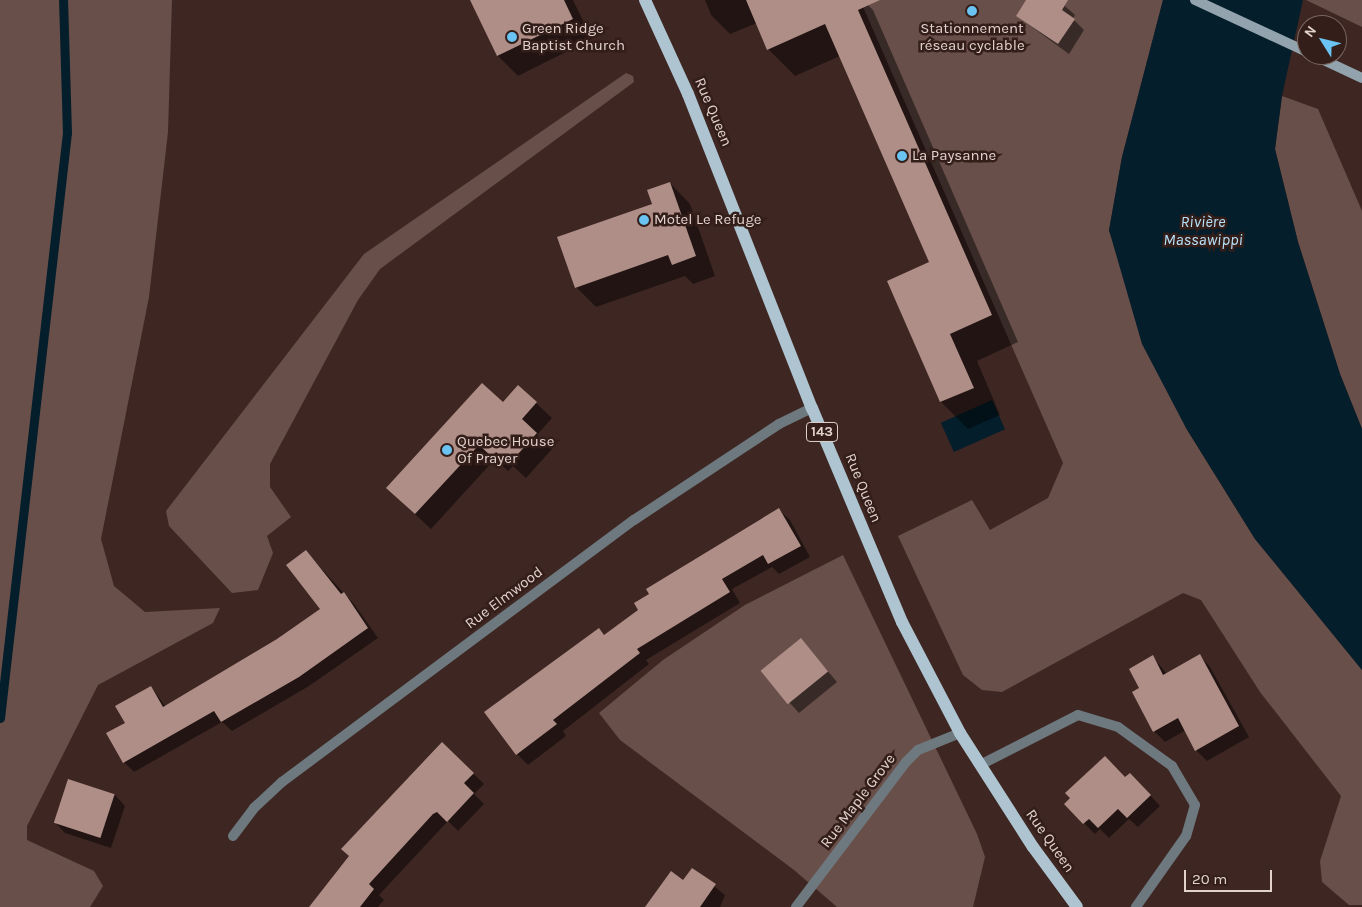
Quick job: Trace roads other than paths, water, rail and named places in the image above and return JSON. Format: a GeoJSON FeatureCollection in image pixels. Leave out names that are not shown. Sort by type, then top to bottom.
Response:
{"type":"FeatureCollection","features":[{"type":"Feature","properties":{"kind":"main road","name":"Rue Queen"},"geometry":{"type":"LineString","coordinates":[[645,0],[730,196],[812,408],[902,622],[960,733],[1077,907]]}},
{"type":"Feature","properties":{"kind":"street"},"geometry":{"type":"LineString","coordinates":[[1195,0],[1297,47]]}},
{"type":"Feature","properties":{"kind":"street"},"geometry":{"type":"LineString","coordinates":[[1334,65],[1362,78]]}},
{"type":"Feature","properties":{"kind":"street","name":"Rue Elmwood"},"geometry":{"type":"LineString","coordinates":[[233,836],[254,808],[282,782],[634,520],[779,424],[812,408]]}},
{"type":"Feature","properties":{"kind":"street"},"geometry":{"type":"LineString","coordinates":[[980,765],[1078,714],[1118,727],[1172,766],[1195,805],[1186,836],[1136,907]]}},
{"type":"Feature","properties":{"kind":"street","name":"Rue Maple Grove"},"geometry":{"type":"LineString","coordinates":[[796,907],[906,762],[918,750],[960,733]]}},
{"type":"Feature","properties":{"kind":"water","name":"Rivière Massawippi"},"geometry":{"type":"Polygon","coordinates":[[[1163,0],[1303,0],[1300,15],[1297,15],[1297,27],[1282,96],[1275,149],[1298,242],[1340,374],[1362,429],[1362,670],[1255,539],[1186,428],[1142,344],[1109,230],[1122,157],[1163,0]]]}},
{"type":"Feature","properties":{"kind":"water"},"geometry":{"type":"Polygon","coordinates":[[[992,400],[1005,429],[954,452],[941,423],[992,400]]]}},
{"type":"Feature","properties":{"kind":"waterway"},"geometry":{"type":"LineString","coordinates":[[0,718],[67,133],[63,0]]}},
{"type":"Feature","properties":{"kind":"place","name":"Stationnement réseau cyclable"},"geometry":{"type":"Point","coordinates":[972,11]}},
{"type":"Feature","properties":{"kind":"place","name":"Green Ridge Baptist Church"},"geometry":{"type":"Point","coordinates":[512,37]}},
{"type":"Feature","properties":{"kind":"place","name":"La Paysanne"},"geometry":{"type":"Point","coordinates":[902,156]}},
{"type":"Feature","properties":{"kind":"place","name":"Motel Le Refuge"},"geometry":{"type":"Point","coordinates":[644,220]}},
{"type":"Feature","properties":{"kind":"place","name":"Quebec House Of Prayer"},"geometry":{"type":"Point","coordinates":[447,450]}}]}
